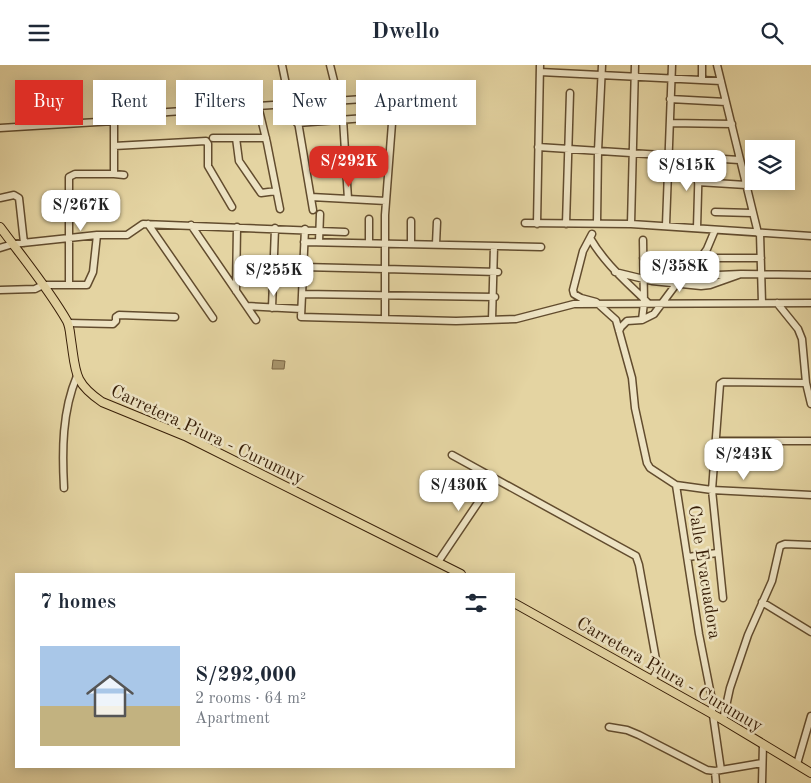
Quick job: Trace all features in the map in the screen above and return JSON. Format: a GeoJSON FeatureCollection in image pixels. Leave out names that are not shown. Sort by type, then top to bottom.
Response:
{"type":"FeatureCollection","features":[{"type":"Feature","properties":{"kind":"main road","name":"Carretera Piura - Curumuy"},"geometry":{"type":"LineString","coordinates":[[0,227],[43,285],[68,323],[77,376],[82,385],[91,394],[102,402],[185,436],[459,573]]}},
{"type":"Feature","properties":{"kind":"main road","name":"Carretera Piura - Curumuy"},"geometry":{"type":"LineString","coordinates":[[515,604],[652,679],[811,773]]}},
{"type":"Feature","properties":{"kind":"street"},"geometry":{"type":"LineString","coordinates":[[282,65],[286,80]]}},
{"type":"Feature","properties":{"kind":"street"},"geometry":{"type":"LineString","coordinates":[[330,65],[332,80]]}},
{"type":"Feature","properties":{"kind":"street"},"geometry":{"type":"LineString","coordinates":[[597,223],[602,65]]}},
{"type":"Feature","properties":{"kind":"street"},"geometry":{"type":"LineString","coordinates":[[631,224],[635,65]]}},
{"type":"Feature","properties":{"kind":"street"},"geometry":{"type":"LineString","coordinates":[[666,225],[672,65]]}},
{"type":"Feature","properties":{"kind":"street"},"geometry":{"type":"LineString","coordinates":[[702,65],[702,80]]}},
{"type":"Feature","properties":{"kind":"street"},"geometry":{"type":"LineString","coordinates":[[717,65],[745,181]]}},
{"type":"Feature","properties":{"kind":"street"},"geometry":{"type":"LineString","coordinates":[[537,224],[540,68],[602,75],[721,81]]}},
{"type":"Feature","properties":{"kind":"street"},"geometry":{"type":"LineString","coordinates":[[566,224],[570,93]]}},
{"type":"Feature","properties":{"kind":"street"},"geometry":{"type":"LineString","coordinates":[[670,99],[726,102]]}},
{"type":"Feature","properties":{"kind":"street"},"geometry":{"type":"LineString","coordinates":[[0,128],[93,122]]}},
{"type":"Feature","properties":{"kind":"street"},"geometry":{"type":"LineString","coordinates":[[670,123],[732,124]]}},
{"type":"Feature","properties":{"kind":"street"},"geometry":{"type":"LineString","coordinates":[[114,125],[114,174]]}},
{"type":"Feature","properties":{"kind":"street"},"geometry":{"type":"LineString","coordinates":[[263,125],[280,209]]}},
{"type":"Feature","properties":{"kind":"street"},"geometry":{"type":"LineString","coordinates":[[297,125],[313,210]]}},
{"type":"Feature","properties":{"kind":"street"},"geometry":{"type":"LineString","coordinates":[[343,125],[348,199]]}},
{"type":"Feature","properties":{"kind":"street"},"geometry":{"type":"LineString","coordinates":[[385,319],[386,201],[392,125]]}},
{"type":"Feature","properties":{"kind":"street"},"geometry":{"type":"LineString","coordinates":[[213,138],[266,138]]}},
{"type":"Feature","properties":{"kind":"street"},"geometry":{"type":"LineString","coordinates":[[236,138],[239,161],[261,193],[276,191]]}},
{"type":"Feature","properties":{"kind":"street"},"geometry":{"type":"LineString","coordinates":[[114,146],[206,141],[208,144],[208,167],[232,207]]}},
{"type":"Feature","properties":{"kind":"street"},"geometry":{"type":"LineString","coordinates":[[538,147],[740,160]]}},
{"type":"Feature","properties":{"kind":"street"},"geometry":{"type":"LineString","coordinates":[[697,228],[700,157]]}},
{"type":"Feature","properties":{"kind":"street"},"geometry":{"type":"LineString","coordinates":[[69,285],[69,177],[75,174],[124,175]]}},
{"type":"Feature","properties":{"kind":"street"},"geometry":{"type":"LineString","coordinates":[[698,182],[745,185]]}},
{"type":"Feature","properties":{"kind":"street"},"geometry":{"type":"LineString","coordinates":[[747,190],[759,233],[762,259],[762,303]]}},
{"type":"Feature","properties":{"kind":"street"},"geometry":{"type":"LineString","coordinates":[[0,198],[14,195],[19,198],[24,243]]}},
{"type":"Feature","properties":{"kind":"street"},"geometry":{"type":"LineString","coordinates":[[311,197],[386,201]]}},
{"type":"Feature","properties":{"kind":"street"},"geometry":{"type":"LineString","coordinates":[[715,212],[752,213]]}},
{"type":"Feature","properties":{"kind":"street"},"geometry":{"type":"LineString","coordinates":[[319,242],[320,214]]}},
{"type":"Feature","properties":{"kind":"street"},"geometry":{"type":"LineString","coordinates":[[369,219],[369,243]]}},
{"type":"Feature","properties":{"kind":"street"},"geometry":{"type":"LineString","coordinates":[[411,221],[411,244]]}},
{"type":"Feature","properties":{"kind":"street"},"geometry":{"type":"LineString","coordinates":[[436,245],[437,222]]}},
{"type":"Feature","properties":{"kind":"street"},"geometry":{"type":"LineString","coordinates":[[0,248],[13,244],[96,235],[126,235],[140,225],[148,223],[345,231],[344,243]]}},
{"type":"Feature","properties":{"kind":"street"},"geometry":{"type":"LineString","coordinates":[[148,223],[213,318]]}},
{"type":"Feature","properties":{"kind":"street"},"geometry":{"type":"LineString","coordinates":[[525,223],[666,225],[811,236]]}},
{"type":"Feature","properties":{"kind":"street"},"geometry":{"type":"LineString","coordinates":[[191,225],[256,320]]}},
{"type":"Feature","properties":{"kind":"street"},"geometry":{"type":"LineString","coordinates":[[236,291],[237,227]]}},
{"type":"Feature","properties":{"kind":"street"},"geometry":{"type":"LineString","coordinates":[[272,308],[275,228]]}},
{"type":"Feature","properties":{"kind":"street"},"geometry":{"type":"LineString","coordinates":[[305,229],[301,317],[456,321],[525,317],[574,304],[600,305],[646,302],[811,303]]}},
{"type":"Feature","properties":{"kind":"street"},"geometry":{"type":"LineString","coordinates":[[619,332],[627,321],[642,320],[654,313],[686,271],[708,249],[715,230]]}},
{"type":"Feature","properties":{"kind":"street"},"geometry":{"type":"LineString","coordinates":[[0,290],[35,289],[43,285],[87,285],[93,272],[96,235]]}},
{"type":"Feature","properties":{"kind":"street"},"geometry":{"type":"LineString","coordinates":[[600,305],[581,298],[574,294],[573,290],[580,258],[591,236],[597,250],[615,272],[646,302]]}},
{"type":"Feature","properties":{"kind":"street"},"geometry":{"type":"LineString","coordinates":[[642,320],[646,302],[643,240]]}},
{"type":"Feature","properties":{"kind":"street"},"geometry":{"type":"LineString","coordinates":[[304,242],[541,247]]}},
{"type":"Feature","properties":{"kind":"street"},"geometry":{"type":"LineString","coordinates":[[492,320],[496,272],[494,246]]}},
{"type":"Feature","properties":{"kind":"street"},"geometry":{"type":"LineString","coordinates":[[643,258],[762,259]]}},
{"type":"Feature","properties":{"kind":"street"},"geometry":{"type":"LineString","coordinates":[[303,267],[496,272]]}},
{"type":"Feature","properties":{"kind":"street"},"geometry":{"type":"LineString","coordinates":[[615,272],[644,279],[687,285],[718,275],[811,275]]}},
{"type":"Feature","properties":{"kind":"street"},"geometry":{"type":"LineString","coordinates":[[302,294],[494,297]]}},
{"type":"Feature","properties":{"kind":"street"},"geometry":{"type":"LineString","coordinates":[[777,303],[799,332],[802,339],[806,383],[811,404]]}},
{"type":"Feature","properties":{"kind":"street","name":"Calle Evacuadora"},"geometry":{"type":"LineString","coordinates":[[600,305],[614,317],[619,332],[632,378],[637,417],[647,463],[650,468],[676,485],[699,634],[712,700],[718,771],[716,783]]}},
{"type":"Feature","properties":{"kind":"street"},"geometry":{"type":"LineString","coordinates":[[247,306],[301,309]]}},
{"type":"Feature","properties":{"kind":"street"},"geometry":{"type":"LineString","coordinates":[[68,323],[113,324],[119,315],[175,317]]}},
{"type":"Feature","properties":{"kind":"street"},"geometry":{"type":"LineString","coordinates":[[64,488],[62,452],[64,427],[71,390],[77,376]]}},
{"type":"Feature","properties":{"kind":"street"},"geometry":{"type":"LineString","coordinates":[[723,598],[712,490],[720,385],[723,382],[806,383]]}},
{"type":"Feature","properties":{"kind":"street"},"geometry":{"type":"LineString","coordinates":[[716,441],[811,441]]}},
{"type":"Feature","properties":{"kind":"street"},"geometry":{"type":"LineString","coordinates":[[452,455],[636,556],[657,665],[657,671],[652,679]]}},
{"type":"Feature","properties":{"kind":"street"},"geometry":{"type":"LineString","coordinates":[[438,562],[494,479]]}},
{"type":"Feature","properties":{"kind":"street"},"geometry":{"type":"LineString","coordinates":[[676,485],[712,490],[811,495]]}},
{"type":"Feature","properties":{"kind":"street"},"geometry":{"type":"LineString","coordinates":[[723,720],[730,688],[748,635],[772,581],[780,545],[811,545]]}},
{"type":"Feature","properties":{"kind":"street"},"geometry":{"type":"LineString","coordinates":[[688,557],[717,553]]}},
{"type":"Feature","properties":{"kind":"street"},"geometry":{"type":"LineString","coordinates":[[762,602],[811,632]]}},
{"type":"Feature","properties":{"kind":"street"},"geometry":{"type":"LineString","coordinates":[[797,765],[811,716]]}},
{"type":"Feature","properties":{"kind":"street"},"geometry":{"type":"LineString","coordinates":[[609,727],[628,730],[707,770],[718,771],[762,763]]}},
{"type":"Feature","properties":{"kind":"street"},"geometry":{"type":"LineString","coordinates":[[762,783],[763,744]]}},
{"type":"Feature","properties":{"kind":"shaded area"},"geometry":{"type":"Polygon","coordinates":[[[273,360],[285,361],[284,369],[272,369],[273,360]]]}}]}
